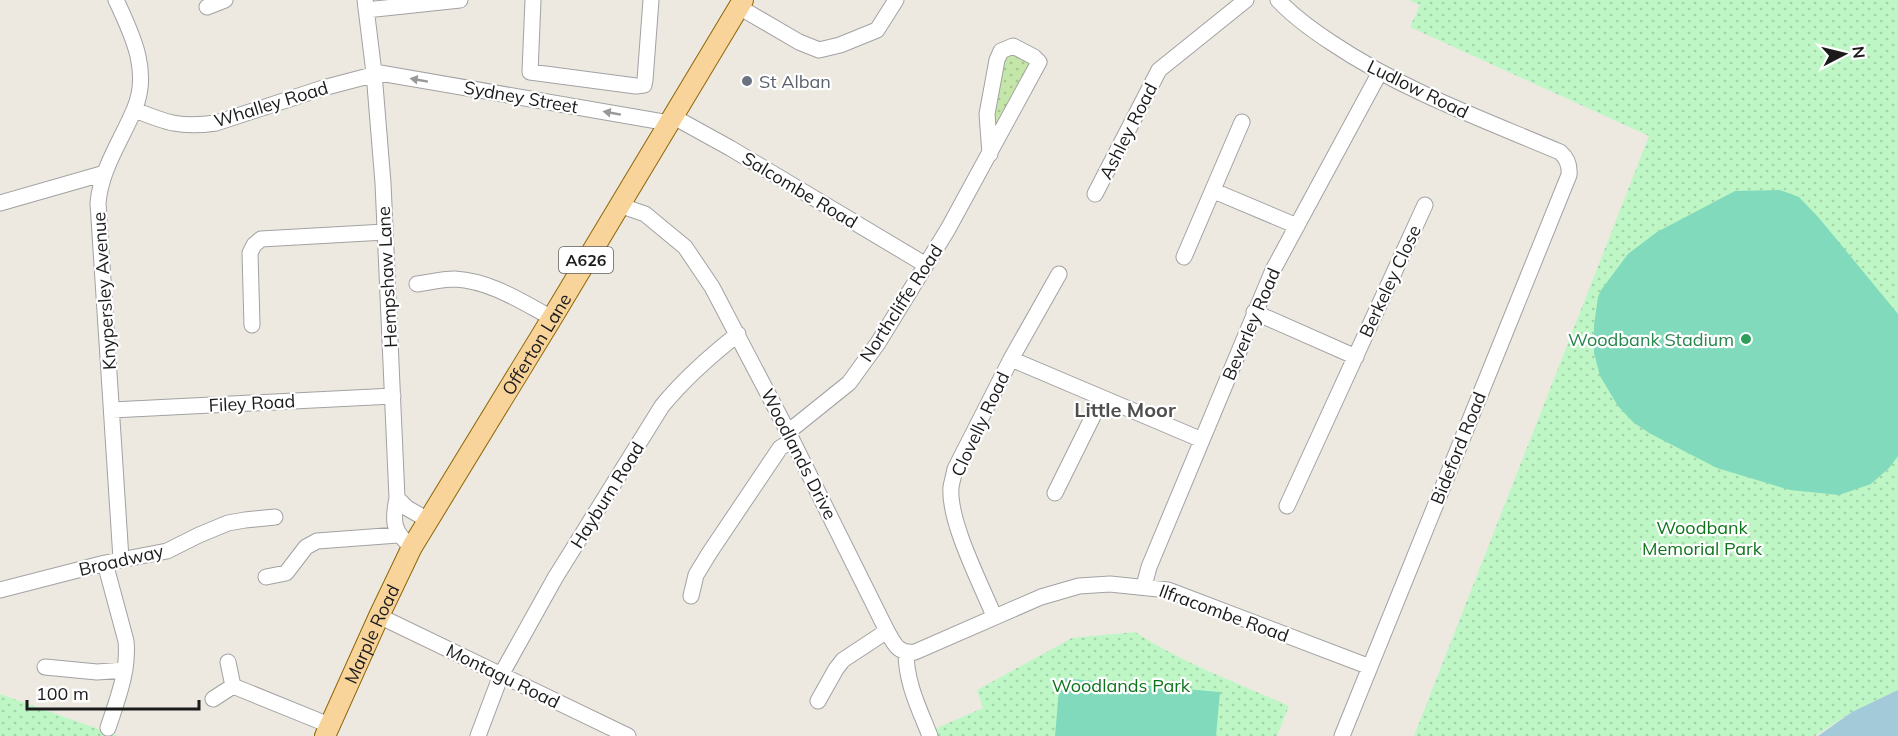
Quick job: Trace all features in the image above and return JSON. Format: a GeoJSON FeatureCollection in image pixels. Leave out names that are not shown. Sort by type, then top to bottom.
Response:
{"type":"FeatureCollection","features":[{"type":"Feature","properties":{"kind":"main road","name":"Offerton Lane"},"geometry":{"type":"LineString","coordinates":[[415,534],[552,318],[741,3]]}},
{"type":"Feature","properties":{"kind":"main road","name":"Marple Road"},"geometry":{"type":"LineString","coordinates":[[327,730],[415,534]]}},
{"type":"Feature","properties":{"kind":"street","name":"Knypersley Avenue"},"geometry":{"type":"LineString","coordinates":[[116,0],[137,47],[140,67],[140,83],[135,110],[105,173],[99,192],[98,213],[121,559]]}},
{"type":"Feature","properties":{"kind":"street"},"geometry":{"type":"LineString","coordinates":[[207,7],[225,0]]}},
{"type":"Feature","properties":{"kind":"street"},"geometry":{"type":"LineString","coordinates":[[365,5],[460,0]]}},
{"type":"Feature","properties":{"kind":"street"},"geometry":{"type":"LineString","coordinates":[[533,0],[530,72],[636,86],[644,85],[645,80],[651,0]]}},
{"type":"Feature","properties":{"kind":"street"},"geometry":{"type":"LineString","coordinates":[[741,3],[799,42],[819,50],[840,45],[877,30],[896,0]]}},
{"type":"Feature","properties":{"kind":"street","name":"Ashley Road"},"geometry":{"type":"LineString","coordinates":[[1095,194],[1159,70],[1246,0]]}},
{"type":"Feature","properties":{"kind":"street","name":"Ludlow Road"},"geometry":{"type":"LineString","coordinates":[[1278,0],[1308,27],[1380,72],[1456,108],[1560,152],[1567,160]]}},
{"type":"Feature","properties":{"kind":"street","name":"Hempshaw Lane"},"geometry":{"type":"LineString","coordinates":[[365,5],[374,73],[385,232],[397,498],[395,510],[415,534]]}},
{"type":"Feature","properties":{"kind":"street","name":"Northcliffe Road"},"geometry":{"type":"LineString","coordinates":[[691,596],[696,575],[780,448],[790,436],[849,383],[878,343],[926,265],[990,154],[1039,62],[1013,46],[1001,51],[997,60],[987,114],[990,154]]}},
{"type":"Feature","properties":{"kind":"street","name":"Beverley Road"},"geometry":{"type":"LineString","coordinates":[[1144,586],[1149,567],[1273,270],[1380,72]]}},
{"type":"Feature","properties":{"kind":"street","name":"Whalley Road"},"geometry":{"type":"LineString","coordinates":[[135,110],[175,125],[216,123],[374,73]]}},
{"type":"Feature","properties":{"kind":"street","name":"Sydney Street"},"geometry":{"type":"LineString","coordinates":[[374,73],[671,120]]}},
{"type":"Feature","properties":{"kind":"street","name":"Salcombe Road"},"geometry":{"type":"LineString","coordinates":[[671,120],[730,148],[926,265]]}},
{"type":"Feature","properties":{"kind":"street"},"geometry":{"type":"LineString","coordinates":[[1184,257],[1242,122]]}},
{"type":"Feature","properties":{"kind":"street","name":"Bideford Road"},"geometry":{"type":"LineString","coordinates":[[1342,736],[1569,175],[1567,160]]}},
{"type":"Feature","properties":{"kind":"street"},"geometry":{"type":"LineString","coordinates":[[0,203],[105,173]]}},
{"type":"Feature","properties":{"kind":"street"},"geometry":{"type":"LineString","coordinates":[[1214,191],[1297,226]]}},
{"type":"Feature","properties":{"kind":"street","name":"Woodlands Drive"},"geometry":{"type":"LineString","coordinates":[[619,205],[645,213],[685,247],[712,287],[790,436],[887,631],[895,646],[906,652]]}},
{"type":"Feature","properties":{"kind":"street","name":"Berkeley Close"},"geometry":{"type":"LineString","coordinates":[[1287,506],[1425,205]]}},
{"type":"Feature","properties":{"kind":"street"},"geometry":{"type":"LineString","coordinates":[[252,325],[250,253],[261,239],[385,232]]}},
{"type":"Feature","properties":{"kind":"street","name":"Clovelly Road"},"geometry":{"type":"LineString","coordinates":[[994,616],[960,534],[953,509],[951,489],[955,469],[1011,359],[1059,274]]}},
{"type":"Feature","properties":{"kind":"street"},"geometry":{"type":"LineString","coordinates":[[417,284],[453,279],[477,282],[498,290],[552,318]]}},
{"type":"Feature","properties":{"kind":"street","name":"Berkeley Close"},"geometry":{"type":"LineString","coordinates":[[1254,312],[1356,357]]}},
{"type":"Feature","properties":{"kind":"street","name":"Hayburn Road"},"geometry":{"type":"LineString","coordinates":[[478,736],[501,675],[555,578],[662,406],[703,362],[738,334]]}},
{"type":"Feature","properties":{"kind":"street"},"geometry":{"type":"LineString","coordinates":[[1011,359],[1202,440]]}},
{"type":"Feature","properties":{"kind":"street","name":"Filey Road"},"geometry":{"type":"LineString","coordinates":[[112,410],[393,396]]}},
{"type":"Feature","properties":{"kind":"street"},"geometry":{"type":"LineString","coordinates":[[1055,493],[1102,398]]}},
{"type":"Feature","properties":{"kind":"street"},"geometry":{"type":"LineString","coordinates":[[266,577],[286,573],[306,547],[317,542],[415,534],[407,508],[397,498]]}},
{"type":"Feature","properties":{"kind":"street","name":"Broadway"},"geometry":{"type":"LineString","coordinates":[[0,590],[121,559],[167,551],[228,524],[275,516]]}},
{"type":"Feature","properties":{"kind":"street"},"geometry":{"type":"LineString","coordinates":[[105,563],[126,641],[127,660],[108,728]]}},
{"type":"Feature","properties":{"kind":"street","name":"Ilfracombe Road"},"geometry":{"type":"LineString","coordinates":[[906,652],[915,652],[925,648],[1041,597],[1079,586],[1110,584],[1168,590],[1370,668]]}},
{"type":"Feature","properties":{"kind":"street","name":"Montagu Road"},"geometry":{"type":"LineString","coordinates":[[379,616],[618,734]]}},
{"type":"Feature","properties":{"kind":"street"},"geometry":{"type":"LineString","coordinates":[[818,700],[843,660],[887,631]]}},
{"type":"Feature","properties":{"kind":"street"},"geometry":{"type":"LineString","coordinates":[[906,652],[909,684],[930,736]]}},
{"type":"Feature","properties":{"kind":"street"},"geometry":{"type":"LineString","coordinates":[[228,662],[232,686]]}},
{"type":"Feature","properties":{"kind":"street"},"geometry":{"type":"LineString","coordinates":[[45,667],[97,672],[125,670]]}},
{"type":"Feature","properties":{"kind":"street"},"geometry":{"type":"LineString","coordinates":[[232,686],[327,730]]}},
{"type":"Feature","properties":{"kind":"street"},"geometry":{"type":"LineString","coordinates":[[213,699],[232,686]]}},
{"type":"Feature","properties":{"kind":"green space","name":"Woodbank Memorial Park"},"geometry":{"type":"Polygon","coordinates":[[[1409,0],[1898,0],[1898,690],[1852,712],[1815,736],[1414,736],[1649,136],[1410,27],[1420,5],[1409,0]]]}},
{"type":"Feature","properties":{"kind":"green space"},"geometry":{"type":"Polygon","coordinates":[[[1001,51],[1034,57],[996,144],[987,114],[1001,51]]]}},
{"type":"Feature","properties":{"kind":"green space","name":"Woodbank Stadium"},"geometry":{"type":"Polygon","coordinates":[[[1780,190],[1799,197],[1819,218],[1898,314],[1898,456],[1889,468],[1871,484],[1839,495],[1790,490],[1717,468],[1649,433],[1633,422],[1618,406],[1600,376],[1594,353],[1594,325],[1598,297],[1628,254],[1657,232],[1735,191],[1780,190]]]}},
{"type":"Feature","properties":{"kind":"green space","name":"Woodlands Park"},"geometry":{"type":"Polygon","coordinates":[[[1135,632],[1191,663],[1289,706],[1277,736],[932,736],[930,731],[983,708],[977,690],[1072,638],[1135,632]]]}},
{"type":"Feature","properties":{"kind":"green space"},"geometry":{"type":"Polygon","coordinates":[[[1060,678],[1220,692],[1216,736],[1055,736],[1060,678]]]}},
{"type":"Feature","properties":{"kind":"green space"},"geometry":{"type":"Polygon","coordinates":[[[0,694],[118,736],[0,736],[0,694]]]}},
{"type":"Feature","properties":{"kind":"water"},"geometry":{"type":"Polygon","coordinates":[[[1898,690],[1898,736],[1818,736],[1852,712],[1898,690]]]}},
{"type":"Feature","properties":{"kind":"place","name":"St Alban"},"geometry":{"type":"Point","coordinates":[747,81]}},
{"type":"Feature","properties":{"kind":"place","name":"Woodbank Stadium"},"geometry":{"type":"Point","coordinates":[1746,339]}},
{"type":"Feature","properties":{"kind":"district","name":"Little Moor"},"geometry":{"type":"Point","coordinates":[1125,409]}}]}
